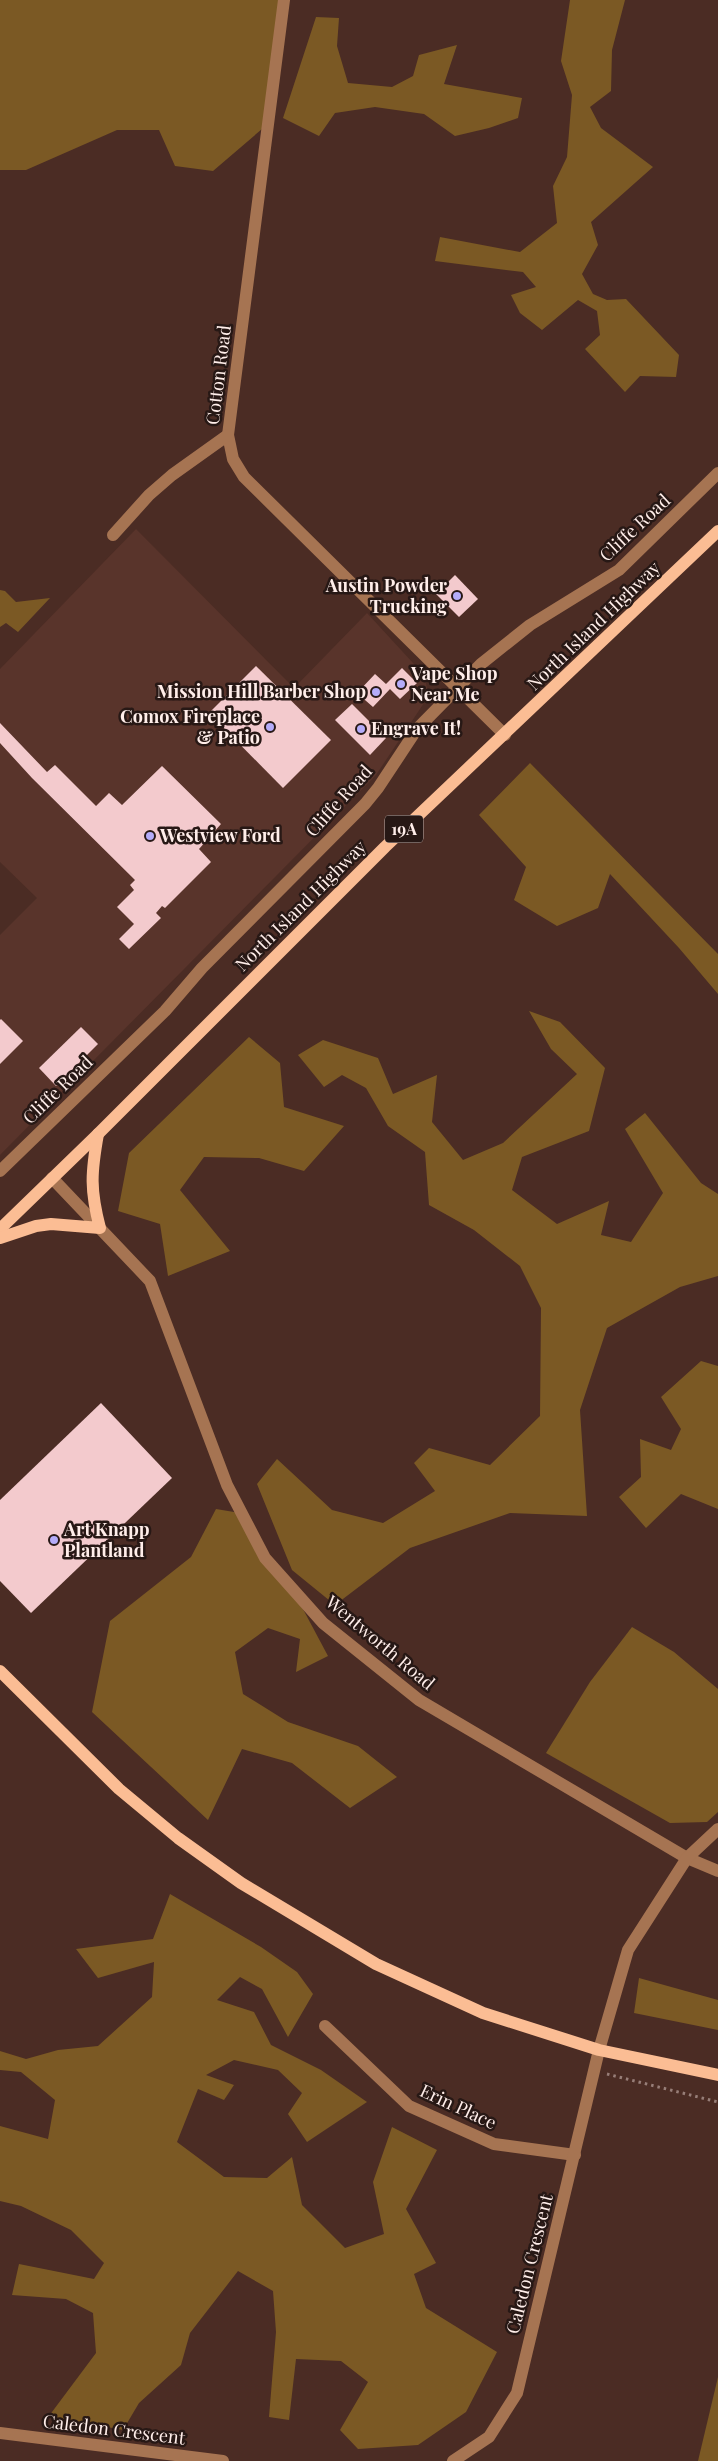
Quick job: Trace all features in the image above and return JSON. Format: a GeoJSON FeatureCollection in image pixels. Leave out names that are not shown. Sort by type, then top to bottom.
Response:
{"type":"FeatureCollection","features":[{"type":"Feature","properties":{"kind":"main road","name":"North Island Highway"},"geometry":{"type":"LineString","coordinates":[[0,1229],[98,1134],[385,846],[505,735],[718,531]]}},
{"type":"Feature","properties":{"kind":"main road"},"geometry":{"type":"LineString","coordinates":[[0,1238],[36,1226],[51,1224],[100,1228],[92,1198],[91,1171],[98,1134]]}},
{"type":"Feature","properties":{"kind":"main road"},"geometry":{"type":"LineString","coordinates":[[0,1671],[119,1789],[178,1838],[241,1883],[376,1964],[483,2013],[599,2050],[718,2074]]}},
{"type":"Feature","properties":{"kind":"street","name":"Cotton Road"},"geometry":{"type":"LineString","coordinates":[[284,0],[228,435],[233,459],[244,476],[505,735]]}},
{"type":"Feature","properties":{"kind":"street"},"geometry":{"type":"LineString","coordinates":[[113,535],[172,475],[228,435]]}},
{"type":"Feature","properties":{"kind":"street","name":"Cliffe Road"},"geometry":{"type":"LineString","coordinates":[[0,1171],[165,1011],[202,968],[365,804],[378,788],[417,728],[488,658],[530,625],[619,570],[718,473]]}},
{"type":"Feature","properties":{"kind":"street","name":"Wentworth Road"},"geometry":{"type":"LineString","coordinates":[[52,1178],[150,1280],[227,1485],[265,1558],[323,1623],[419,1700],[687,1858],[718,1871]]}},
{"type":"Feature","properties":{"kind":"street"},"geometry":{"type":"LineString","coordinates":[[599,2050],[628,1950],[687,1858],[718,1829]]}},
{"type":"Feature","properties":{"kind":"street","name":"Erin Place"},"geometry":{"type":"LineString","coordinates":[[325,2026],[409,2106],[494,2144],[575,2155]]}},
{"type":"Feature","properties":{"kind":"street","name":"Caledon Crescent"},"geometry":{"type":"LineString","coordinates":[[453,2461],[489,2437],[517,2393],[599,2050]]}},
{"type":"Feature","properties":{"kind":"street","name":"Caledon Crescent"},"geometry":{"type":"LineString","coordinates":[[0,2433],[223,2461]]}},
{"type":"Feature","properties":{"kind":"path"},"geometry":{"type":"LineString","coordinates":[[594,2071],[718,2102]]}},
{"type":"Feature","properties":{"kind":"shaded area"},"geometry":{"type":"Polygon","coordinates":[[[0,0],[284,0],[269,123],[213,171],[175,166],[159,130],[117,130],[26,170],[0,170],[0,0]]]}},
{"type":"Feature","properties":{"kind":"shaded area"},"geometry":{"type":"Polygon","coordinates":[[[570,0],[625,0],[612,50],[611,91],[590,107],[601,128],[653,167],[591,222],[598,245],[582,274],[593,294],[607,300],[626,299],[679,355],[676,377],[640,376],[625,392],[585,349],[600,335],[597,311],[578,300],[542,330],[520,313],[511,295],[536,287],[523,272],[435,261],[440,237],[520,252],[557,223],[553,186],[567,157],[572,95],[561,61],[570,0]]]}},
{"type":"Feature","properties":{"kind":"shaded area"},"geometry":{"type":"Polygon","coordinates":[[[316,17],[339,18],[337,46],[348,83],[392,87],[413,76],[419,55],[457,45],[444,84],[522,98],[518,118],[489,128],[455,136],[424,114],[375,107],[335,113],[319,136],[283,118],[316,17]]]}},
{"type":"Feature","properties":{"kind":"shaded area"},"geometry":{"type":"Polygon","coordinates":[[[136,529],[294,688],[367,613],[425,676],[428,697],[376,775],[0,1155],[0,935],[37,898],[0,862],[0,669],[136,529]]]}},
{"type":"Feature","properties":{"kind":"shaded area"},"geometry":{"type":"Polygon","coordinates":[[[0,590],[5,591],[16,602],[50,598],[18,632],[6,623],[0,627],[0,590]]]}},
{"type":"Feature","properties":{"kind":"shaded area"},"geometry":{"type":"Polygon","coordinates":[[[530,763],[718,954],[718,994],[679,948],[610,874],[598,908],[557,926],[514,900],[526,867],[479,815],[530,763]]]}},
{"type":"Feature","properties":{"kind":"shaded area"},"geometry":{"type":"Polygon","coordinates":[[[529,1011],[560,1022],[605,1068],[589,1131],[522,1157],[512,1190],[557,1224],[609,1201],[601,1235],[631,1242],[663,1193],[625,1129],[645,1113],[701,1183],[718,1194],[718,1276],[680,1287],[607,1328],[580,1410],[587,1516],[510,1513],[410,1548],[335,1605],[292,1570],[257,1484],[277,1459],[332,1510],[383,1523],[435,1491],[414,1463],[429,1448],[490,1465],[540,1416],[541,1308],[520,1266],[474,1230],[429,1205],[425,1152],[388,1126],[366,1088],[342,1075],[324,1087],[298,1055],[323,1040],[378,1058],[393,1094],[437,1075],[432,1122],[463,1160],[503,1143],[577,1074],[551,1049],[529,1011]]]}},
{"type":"Feature","properties":{"kind":"shaded area"},"geometry":{"type":"Polygon","coordinates":[[[249,1037],[280,1063],[284,1107],[344,1126],[304,1171],[259,1158],[204,1157],[180,1190],[230,1251],[168,1276],[160,1224],[118,1211],[129,1153],[249,1037]]]}},
{"type":"Feature","properties":{"kind":"shaded area"},"geometry":{"type":"Polygon","coordinates":[[[701,1361],[718,1366],[718,1509],[681,1494],[646,1528],[619,1497],[641,1477],[640,1439],[671,1450],[681,1429],[661,1397],[701,1361]]]}},
{"type":"Feature","properties":{"kind":"shaded area"},"geometry":{"type":"Polygon","coordinates":[[[216,1509],[240,1513],[304,1611],[328,1656],[296,1672],[300,1639],[268,1628],[235,1652],[243,1694],[288,1722],[358,1746],[397,1777],[350,1808],[292,1763],[242,1749],[208,1820],[92,1712],[110,1621],[191,1557],[216,1509]]]}},
{"type":"Feature","properties":{"kind":"shaded area"},"geometry":{"type":"Polygon","coordinates":[[[632,1627],[674,1652],[718,1689],[718,1812],[707,1822],[670,1823],[546,1753],[590,1682],[632,1627]]]}},
{"type":"Feature","properties":{"kind":"shaded area"},"geometry":{"type":"Polygon","coordinates":[[[170,1894],[261,1947],[297,1972],[313,1994],[288,2037],[262,1989],[240,1977],[217,2000],[254,2012],[271,2045],[321,2070],[367,2102],[307,2142],[288,2114],[302,2093],[278,2070],[234,2060],[206,2075],[234,2085],[224,2100],[198,2089],[177,2142],[224,2177],[267,2178],[292,2157],[302,2205],[345,2248],[384,2234],[373,2182],[392,2127],[437,2150],[406,2209],[436,2263],[414,2274],[426,2308],[497,2352],[466,2412],[418,2445],[358,2449],[340,2430],[368,2382],[341,2361],[296,2359],[289,2420],[269,2417],[276,2332],[273,2291],[238,2271],[190,2333],[181,2365],[139,2403],[123,2430],[49,2416],[96,2353],[93,2313],[66,2299],[12,2295],[19,2264],[94,2279],[104,2263],[71,2230],[21,2206],[0,2201],[0,2126],[48,2139],[55,2100],[21,2072],[0,2070],[0,2051],[26,2059],[58,2050],[98,2046],[152,1997],[154,1962],[98,1978],[76,1949],[153,1939],[170,1894]]]}},
{"type":"Feature","properties":{"kind":"shaded area"},"geometry":{"type":"Polygon","coordinates":[[[639,1978],[718,2000],[718,2030],[634,2013],[639,1978]]]}},
{"type":"Feature","properties":{"kind":"shaded area"},"geometry":{"type":"Polygon","coordinates":[[[718,2377],[718,2461],[698,2461],[718,2377]]]}},
{"type":"Feature","properties":{"kind":"building","name":"Austin Powder Trucking"},"geometry":{"type":"Polygon","coordinates":[[[455,575],[478,599],[459,617],[436,594],[455,575]]]}},
{"type":"Feature","properties":{"kind":"building","name":"Comox Fireplace & Patio"},"geometry":{"type":"Polygon","coordinates":[[[256,666],[331,740],[283,788],[209,713],[256,666]]]}},
{"type":"Feature","properties":{"kind":"building"},"geometry":{"type":"Polygon","coordinates":[[[402,668],[417,683],[400,699],[390,689],[373,707],[357,693],[375,674],[386,684],[402,668]]]}},
{"type":"Feature","properties":{"kind":"building","name":"Engrave It!"},"geometry":{"type":"Polygon","coordinates":[[[352,704],[386,738],[370,755],[335,720],[352,704]]]}},
{"type":"Feature","properties":{"kind":"building","name":"Westview Ford"},"geometry":{"type":"Polygon","coordinates":[[[0,723],[47,772],[55,765],[96,806],[109,793],[122,805],[162,766],[221,824],[199,849],[211,862],[165,908],[162,906],[156,913],[161,918],[129,949],[119,939],[134,924],[117,907],[134,890],[130,885],[135,880],[32,778],[0,743],[0,723]]]}},
{"type":"Feature","properties":{"kind":"building"},"geometry":{"type":"Polygon","coordinates":[[[0,1020],[23,1041],[0,1064],[0,1020]]]}},
{"type":"Feature","properties":{"kind":"building"},"geometry":{"type":"Polygon","coordinates":[[[81,1027],[98,1044],[56,1086],[39,1068],[81,1027]]]}},
{"type":"Feature","properties":{"kind":"building","name":"Art Knapp Plantland"},"geometry":{"type":"Polygon","coordinates":[[[101,1403],[172,1478],[31,1613],[0,1581],[0,1500],[101,1403]]]}},
{"type":"Feature","properties":{"kind":"place","name":"Austin Powder Trucking"},"geometry":{"type":"Point","coordinates":[457,596]}},
{"type":"Feature","properties":{"kind":"place","name":"Vape Shop Near Me"},"geometry":{"type":"Point","coordinates":[401,684]}},
{"type":"Feature","properties":{"kind":"place","name":"Mission Hill Barber Shop"},"geometry":{"type":"Point","coordinates":[376,692]}},
{"type":"Feature","properties":{"kind":"place","name":"Comox Fireplace & Patio"},"geometry":{"type":"Point","coordinates":[270,727]}},
{"type":"Feature","properties":{"kind":"place","name":"Engrave It!"},"geometry":{"type":"Point","coordinates":[361,729]}},
{"type":"Feature","properties":{"kind":"place","name":"Westview Ford"},"geometry":{"type":"Point","coordinates":[150,836]}},
{"type":"Feature","properties":{"kind":"place","name":"Art Knapp Plantland"},"geometry":{"type":"Point","coordinates":[54,1540]}}]}
